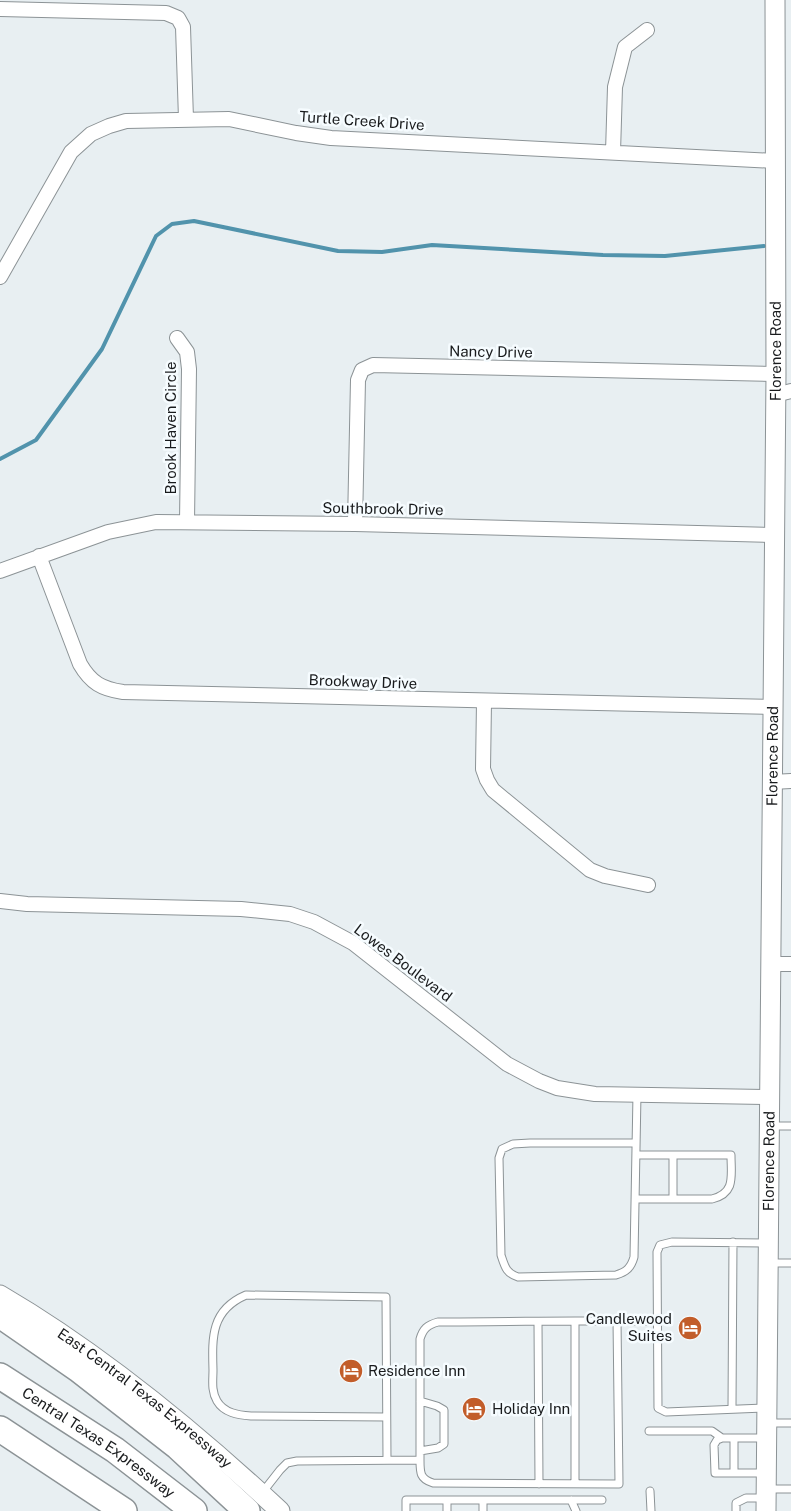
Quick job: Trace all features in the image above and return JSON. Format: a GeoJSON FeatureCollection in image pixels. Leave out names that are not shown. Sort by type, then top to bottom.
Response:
{"type":"FeatureCollection","features":[{"type":"Feature","properties":{"kind":"highway"},"geometry":{"type":"LineString","coordinates":[[0,1315],[78,1369],[254,1503]]}},
{"type":"Feature","properties":{"kind":"highway","name":"Central Texas Expressway"},"geometry":{"type":"LineString","coordinates":[[0,1376],[115,1450],[194,1511]]}},
{"type":"Feature","properties":{"kind":"highway"},"geometry":{"type":"LineString","coordinates":[[5,1434],[124,1511]]}},
{"type":"Feature","properties":{"kind":"street","name":"Florence Road"},"geometry":{"type":"LineString","coordinates":[[766,1493],[774,535],[783,393],[776,374],[775,0]]}},
{"type":"Feature","properties":{"kind":"street"},"geometry":{"type":"LineString","coordinates":[[0,10],[166,13],[178,18],[183,28],[186,119]]}},
{"type":"Feature","properties":{"kind":"street"},"geometry":{"type":"LineString","coordinates":[[613,152],[615,87],[625,47],[647,30]]}},
{"type":"Feature","properties":{"kind":"street","name":"Turtle Creek Drive"},"geometry":{"type":"LineString","coordinates":[[0,277],[71,152],[91,134],[126,121],[230,119],[296,133],[331,138],[775,161]]}},
{"type":"Feature","properties":{"kind":"street","name":"Brook Haven Circle"},"geometry":{"type":"LineString","coordinates":[[177,338],[187,352],[189,369],[187,522]]}},
{"type":"Feature","properties":{"kind":"street","name":"Nancy Drive"},"geometry":{"type":"LineString","coordinates":[[355,524],[358,380],[362,370],[373,365],[776,374]]}},
{"type":"Feature","properties":{"kind":"street","name":"Southbrook Drive"},"geometry":{"type":"LineString","coordinates":[[0,571],[108,532],[156,522],[355,524],[774,535]]}},
{"type":"Feature","properties":{"kind":"street","name":"Brookway Drive"},"geometry":{"type":"LineString","coordinates":[[39,556],[80,664],[92,680],[108,690],[123,692],[484,702],[772,707]]}},
{"type":"Feature","properties":{"kind":"street"},"geometry":{"type":"LineString","coordinates":[[484,702],[483,769],[493,790],[590,870],[605,876],[648,885]]}},
{"type":"Feature","properties":{"kind":"street"},"geometry":{"type":"LineString","coordinates":[[772,782],[791,781]]}},
{"type":"Feature","properties":{"kind":"street","name":"Lowes Boulevard"},"geometry":{"type":"LineString","coordinates":[[0,901],[27,904],[241,908],[290,914],[314,922],[353,943],[507,1064],[522,1073],[557,1088],[577,1092],[770,1097]]}},
{"type":"Feature","properties":{"kind":"street"},"geometry":{"type":"LineString","coordinates":[[771,964],[791,964]]}},
{"type":"Feature","properties":{"kind":"street","name":"East Central Texas Expressway"},"geometry":{"type":"LineString","coordinates":[[0,1295],[24,1309],[134,1386],[239,1472],[254,1503],[280,1511]]}},
{"type":"Feature","properties":{"kind":"lane"},"geometry":{"type":"LineString","coordinates":[[636,1143],[530,1143],[513,1144],[502,1150],[499,1158],[502,1255],[505,1268],[510,1274],[518,1278],[616,1275],[626,1272],[632,1265],[634,1257],[636,1198],[637,1094]]}},
{"type":"Feature","properties":{"kind":"lane"},"geometry":{"type":"LineString","coordinates":[[769,1126],[791,1126]]}},
{"type":"Feature","properties":{"kind":"lane"},"geometry":{"type":"LineString","coordinates":[[636,1155],[731,1155],[729,1189],[723,1196],[712,1199],[636,1198]]}},
{"type":"Feature","properties":{"kind":"lane"},"geometry":{"type":"LineString","coordinates":[[673,1156],[673,1198]]}},
{"type":"Feature","properties":{"kind":"lane"},"geometry":{"type":"LineString","coordinates":[[768,1243],[672,1242],[660,1245],[657,1252],[658,1408],[666,1412],[723,1411],[732,1408],[767,1423],[791,1423]]}},
{"type":"Feature","properties":{"kind":"lane"},"geometry":{"type":"LineString","coordinates":[[732,1408],[733,1242]]}},
{"type":"Feature","properties":{"kind":"lane"},"geometry":{"type":"LineString","coordinates":[[768,1263],[791,1263]]}},
{"type":"Feature","properties":{"kind":"lane"},"geometry":{"type":"LineString","coordinates":[[386,1417],[251,1416],[238,1415],[226,1410],[218,1402],[213,1392],[212,1333],[217,1320],[229,1305],[246,1295],[386,1298],[387,1460]]}},
{"type":"Feature","properties":{"kind":"lane"},"geometry":{"type":"LineString","coordinates":[[617,1320],[619,1484],[433,1483],[425,1480],[420,1474],[420,1339],[423,1330],[429,1325],[438,1322],[576,1322],[617,1320],[657,1321]]}},
{"type":"Feature","properties":{"kind":"lane"},"geometry":{"type":"LineString","coordinates":[[538,1322],[539,1484]]}},
{"type":"Feature","properties":{"kind":"lane"},"geometry":{"type":"LineString","coordinates":[[574,1484],[576,1322]]}},
{"type":"Feature","properties":{"kind":"lane"},"geometry":{"type":"LineString","coordinates":[[420,1401],[444,1410],[444,1444],[438,1448],[420,1451]]}},
{"type":"Feature","properties":{"kind":"lane"},"geometry":{"type":"LineString","coordinates":[[766,1493],[734,1473],[715,1473],[714,1445],[717,1440],[734,1438],[767,1423]]}},
{"type":"Feature","properties":{"kind":"lane"},"geometry":{"type":"LineString","coordinates":[[649,1431],[712,1431],[722,1438]]}},
{"type":"Feature","properties":{"kind":"lane"},"geometry":{"type":"LineString","coordinates":[[734,1438],[734,1473]]}},
{"type":"Feature","properties":{"kind":"lane"},"geometry":{"type":"LineString","coordinates":[[254,1503],[287,1463],[420,1460]]}},
{"type":"Feature","properties":{"kind":"lane"},"geometry":{"type":"LineString","coordinates":[[736,1511],[736,1503],[740,1499],[791,1489]]}},
{"type":"Feature","properties":{"kind":"lane"},"geometry":{"type":"LineString","coordinates":[[650,1491],[651,1511]]}},
{"type":"Feature","properties":{"kind":"lane"},"geometry":{"type":"LineString","coordinates":[[406,1511],[406,1500],[602,1500]]}},
{"type":"Feature","properties":{"kind":"lane"},"geometry":{"type":"LineString","coordinates":[[446,1500],[447,1511]]}},
{"type":"Feature","properties":{"kind":"lane"},"geometry":{"type":"LineString","coordinates":[[483,1500],[483,1511]]}},
{"type":"Feature","properties":{"kind":"lane"},"geometry":{"type":"LineString","coordinates":[[571,1500],[576,1511]]}},
{"type":"Feature","properties":{"kind":"waterway"},"geometry":{"type":"LineString","coordinates":[[0,459],[36,440],[102,349],[156,236],[172,224],[194,221],[338,251],[382,252],[432,245],[603,255],[665,256],[764,246]]}},
{"type":"Feature","properties":{"kind":"place","name":"Candlewood Suites"},"geometry":{"type":"Point","coordinates":[690,1328]}},
{"type":"Feature","properties":{"kind":"place","name":"Residence Inn"},"geometry":{"type":"Point","coordinates":[351,1371]}},
{"type":"Feature","properties":{"kind":"place","name":"Holiday Inn"},"geometry":{"type":"Point","coordinates":[474,1409]}}]}
